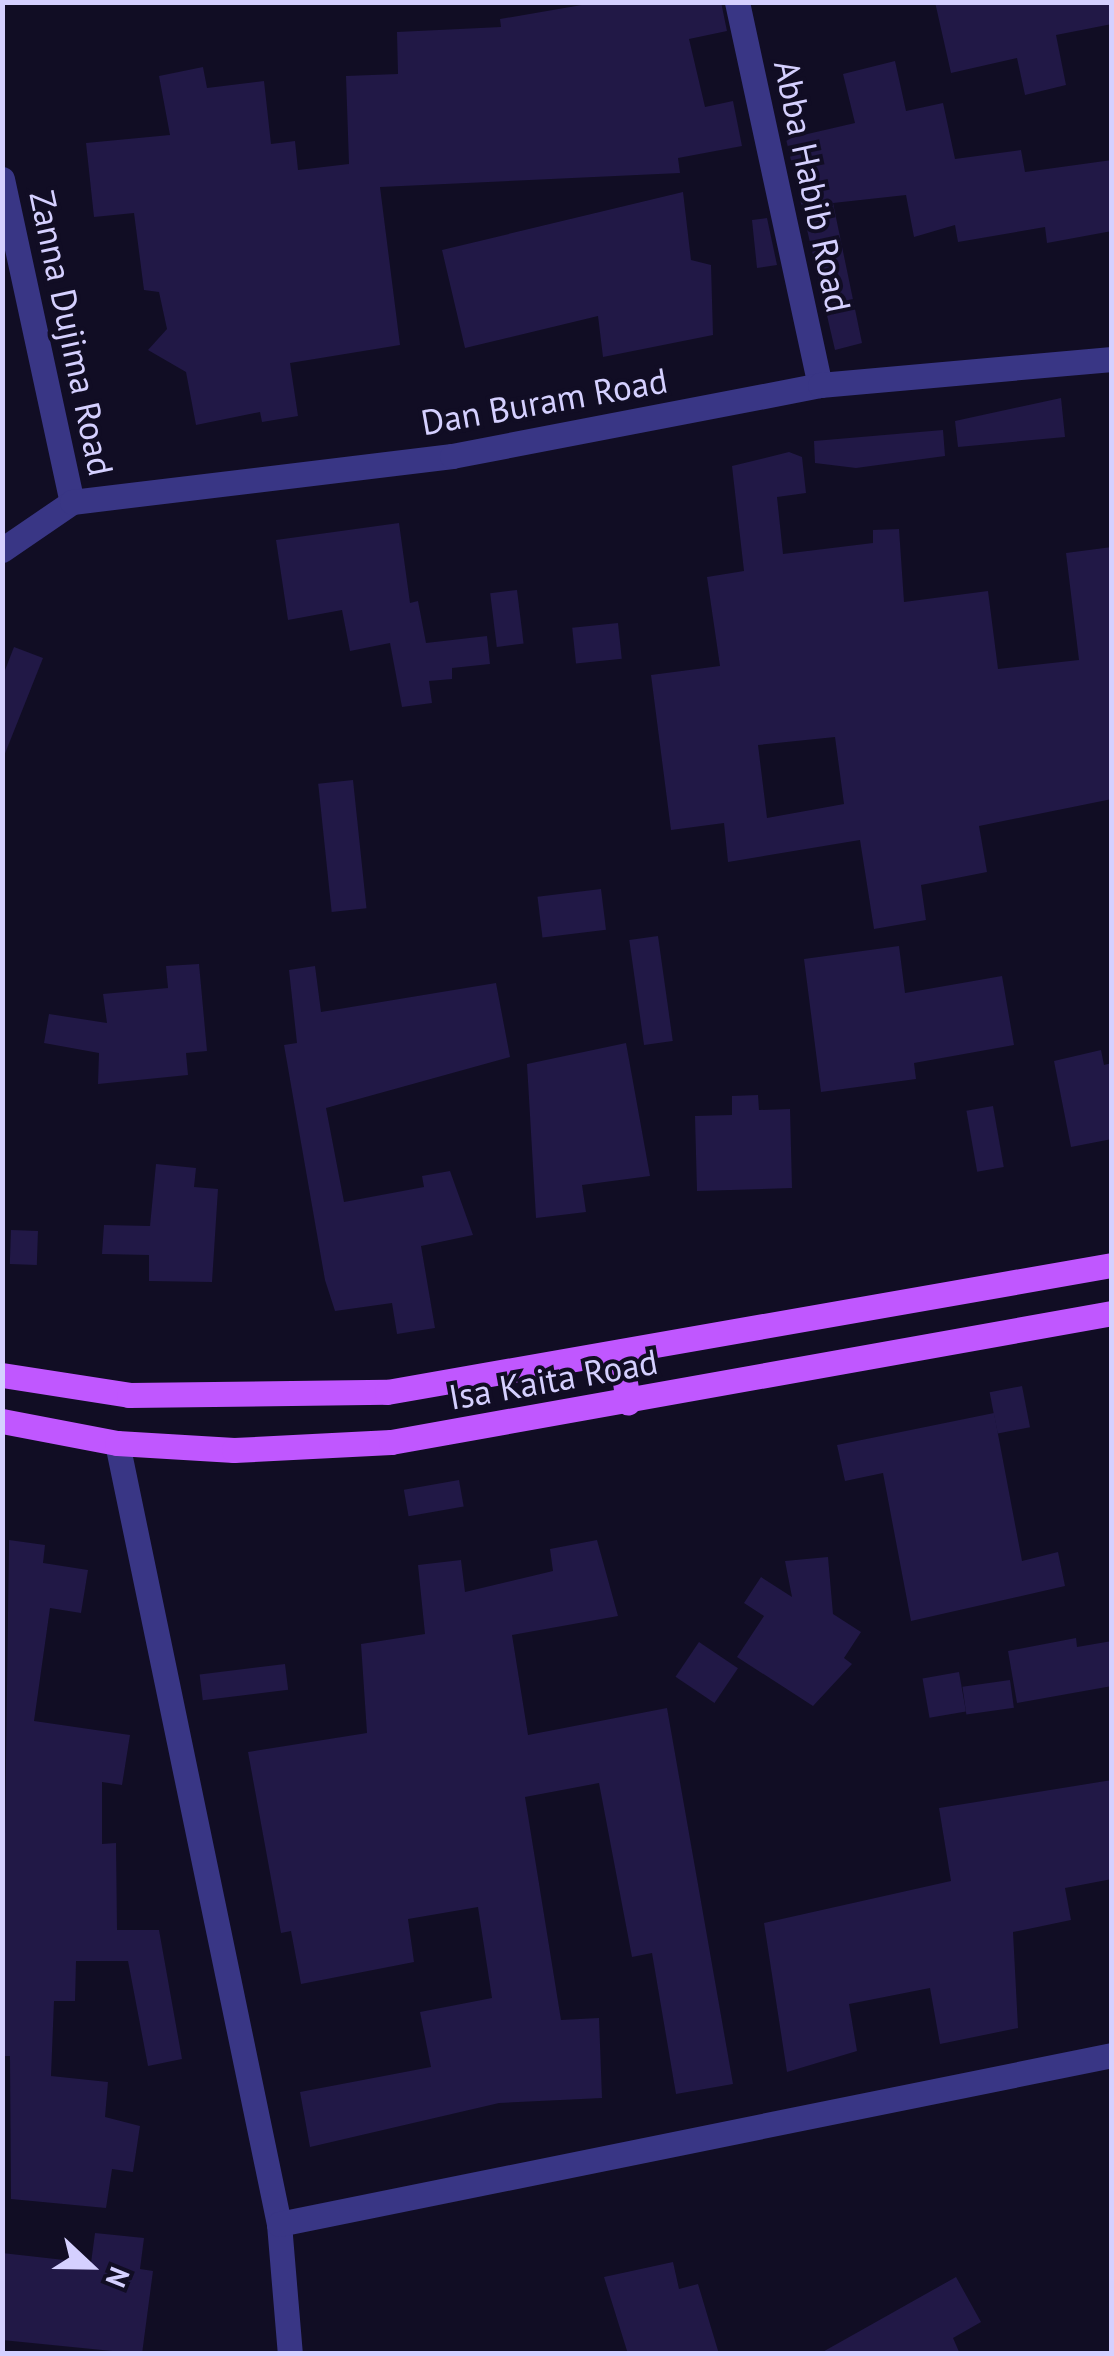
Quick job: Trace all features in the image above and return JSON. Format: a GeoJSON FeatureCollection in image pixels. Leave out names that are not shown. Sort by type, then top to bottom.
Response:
{"type":"FeatureCollection","features":[{"type":"Feature","properties":{"kind":"main road","name":"Isa Kaita Road"},"geometry":{"type":"LineString","coordinates":[[2,1375],[129,1395],[245,1399],[388,1392],[1112,1265]]}},
{"type":"Feature","properties":{"kind":"main road","name":"Isa Kaita Road"},"geometry":{"type":"LineString","coordinates":[[2,1422],[117,1443],[234,1450],[390,1442],[628,1403],[1112,1313]]}},
{"type":"Feature","properties":{"kind":"main road"},"geometry":{"type":"LineString","coordinates":[[620,1354],[628,1403]]}},
{"type":"Feature","properties":{"kind":"street","name":"Abba Habib Road"},"geometry":{"type":"LineString","coordinates":[[737,2],[820,385]]}},
{"type":"Feature","properties":{"kind":"street","name":"Zanna Dujima Road"},"geometry":{"type":"LineString","coordinates":[[2,179],[72,502]]}},
{"type":"Feature","properties":{"kind":"street","name":"Dan Buram Road"},"geometry":{"type":"LineString","coordinates":[[2,550],[72,502],[452,456],[820,385],[1112,359]]}},
{"type":"Feature","properties":{"kind":"street"},"geometry":{"type":"LineString","coordinates":[[117,1443],[280,2224],[290,2354]]}},
{"type":"Feature","properties":{"kind":"street"},"geometry":{"type":"LineString","coordinates":[[280,2224],[1112,2054]]}},
{"type":"Feature","properties":{"kind":"building"},"geometry":{"type":"Polygon","coordinates":[[[599,2],[721,2],[727,31],[689,39],[705,107],[733,101],[742,146],[678,158],[680,173],[380,187],[400,345],[290,363],[298,416],[262,422],[260,412],[196,425],[186,372],[148,350],[167,329],[159,292],[144,290],[134,213],[94,217],[86,143],[170,135],[159,76],[203,67],[207,88],[264,81],[271,144],[295,141],[298,170],[349,164],[346,76],[398,74],[397,32],[501,27],[500,19],[599,2]]]}},
{"type":"Feature","properties":{"kind":"building"},"geometry":{"type":"Polygon","coordinates":[[[935,2],[1112,2],[1112,24],[1056,35],[1066,85],[1025,95],[1017,58],[951,73],[935,2]]]}},
{"type":"Feature","properties":{"kind":"building"},"geometry":{"type":"Polygon","coordinates":[[[895,61],[906,111],[943,103],[955,159],[1021,150],[1025,172],[1112,160],[1112,231],[1047,243],[1045,227],[958,242],[955,225],[914,237],[906,195],[833,203],[862,343],[835,350],[786,139],[855,123],[843,74],[895,61]]]}},
{"type":"Feature","properties":{"kind":"building"},"geometry":{"type":"Polygon","coordinates":[[[683,192],[691,260],[711,265],[713,335],[603,357],[598,316],[465,348],[442,250],[683,192]]]}},
{"type":"Feature","properties":{"kind":"building"},"geometry":{"type":"Polygon","coordinates":[[[767,218],[777,265],[757,268],[752,220],[767,218]]]}},
{"type":"Feature","properties":{"kind":"building"},"geometry":{"type":"Polygon","coordinates":[[[1061,398],[1065,437],[958,447],[955,421],[1061,398]]]}},
{"type":"Feature","properties":{"kind":"building"},"geometry":{"type":"Polygon","coordinates":[[[943,430],[945,456],[856,468],[815,463],[814,441],[943,430]]]}},
{"type":"Feature","properties":{"kind":"building"},"geometry":{"type":"Polygon","coordinates":[[[789,452],[802,457],[806,493],[777,497],[783,554],[873,543],[873,530],[899,529],[904,602],[988,591],[998,669],[1079,660],[1066,553],[1112,547],[1112,799],[979,826],[987,872],[921,885],[926,920],[874,929],[860,840],[728,862],[724,823],[671,830],[651,675],[720,666],[707,577],[744,571],[732,466],[789,452]],[[835,737],[758,745],[767,818],[844,804],[835,737]]]}},
{"type":"Feature","properties":{"kind":"building"},"geometry":{"type":"Polygon","coordinates":[[[399,523],[410,603],[418,601],[426,643],[487,636],[490,664],[452,668],[452,679],[429,681],[432,703],[402,707],[390,643],[350,651],[342,610],[288,620],[276,540],[399,523]]]}},
{"type":"Feature","properties":{"kind":"building"},"geometry":{"type":"Polygon","coordinates":[[[517,590],[524,644],[497,647],[490,593],[517,590]]]}},
{"type":"Feature","properties":{"kind":"building"},"geometry":{"type":"Polygon","coordinates":[[[618,623],[622,659],[576,664],[572,628],[618,623]]]}},
{"type":"Feature","properties":{"kind":"building"},"geometry":{"type":"Polygon","coordinates":[[[14,647],[43,658],[4,756],[2,678],[14,647]]]}},
{"type":"Feature","properties":{"kind":"building"},"geometry":{"type":"Polygon","coordinates":[[[353,780],[366,908],[332,912],[318,784],[353,780]]]}},
{"type":"Feature","properties":{"kind":"building"},"geometry":{"type":"Polygon","coordinates":[[[601,889],[606,930],[542,937],[537,897],[601,889]]]}},
{"type":"Feature","properties":{"kind":"building"},"geometry":{"type":"Polygon","coordinates":[[[658,936],[673,1041],[644,1045],[629,940],[658,936]]]}},
{"type":"Feature","properties":{"kind":"building"},"geometry":{"type":"Polygon","coordinates":[[[899,946],[905,993],[1002,976],[1014,1045],[914,1063],[916,1079],[821,1092],[804,959],[899,946]]]}},
{"type":"Feature","properties":{"kind":"building"},"geometry":{"type":"Polygon","coordinates":[[[199,964],[207,1051],[186,1053],[188,1075],[98,1084],[99,1053],[44,1043],[49,1014],[107,1023],[103,994],[168,988],[166,966],[199,964]]]}},
{"type":"Feature","properties":{"kind":"building"},"geometry":{"type":"Polygon","coordinates":[[[315,966],[321,1012],[496,983],[510,1057],[326,1108],[344,1202],[424,1187],[422,1176],[450,1171],[473,1235],[421,1246],[435,1328],[397,1334],[392,1303],[335,1311],[325,1280],[284,1045],[297,1043],[289,970],[315,966]]]}},
{"type":"Feature","properties":{"kind":"building"},"geometry":{"type":"Polygon","coordinates":[[[626,1043],[650,1176],[582,1185],[586,1212],[536,1218],[527,1064],[626,1043]]]}},
{"type":"Feature","properties":{"kind":"building"},"geometry":{"type":"Polygon","coordinates":[[[1101,1050],[1104,1065],[1112,1063],[1112,1139],[1071,1147],[1054,1061],[1101,1050]]]}},
{"type":"Feature","properties":{"kind":"building"},"geometry":{"type":"Polygon","coordinates":[[[758,1095],[759,1110],[790,1109],[792,1188],[697,1191],[695,1116],[732,1115],[732,1096],[758,1095]]]}},
{"type":"Feature","properties":{"kind":"building"},"geometry":{"type":"Polygon","coordinates":[[[993,1106],[1004,1167],[977,1172],[966,1111],[993,1106]]]}},
{"type":"Feature","properties":{"kind":"building"},"geometry":{"type":"Polygon","coordinates":[[[156,1164],[196,1168],[194,1187],[218,1189],[212,1282],[149,1281],[149,1255],[102,1254],[104,1225],[150,1226],[156,1164]]]}},
{"type":"Feature","properties":{"kind":"building"},"geometry":{"type":"Polygon","coordinates":[[[11,1230],[38,1231],[37,1265],[10,1264],[11,1230]]]}},
{"type":"Feature","properties":{"kind":"building"},"geometry":{"type":"Polygon","coordinates":[[[1022,1386],[1030,1427],[998,1434],[990,1392],[1022,1386]]]}},
{"type":"Feature","properties":{"kind":"building"},"geometry":{"type":"Polygon","coordinates":[[[994,1413],[1022,1561],[1058,1552],[1065,1586],[911,1621],[883,1473],[845,1481],[837,1445],[994,1413]]]}},
{"type":"Feature","properties":{"kind":"building"},"geometry":{"type":"Polygon","coordinates":[[[459,1480],[464,1507],[409,1516],[404,1490],[459,1480]]]}},
{"type":"Feature","properties":{"kind":"building"},"geometry":{"type":"Polygon","coordinates":[[[9,1540],[45,1545],[43,1563],[88,1570],[81,1613],[50,1608],[34,1721],[130,1735],[122,1785],[102,1782],[102,1844],[116,1843],[117,1930],[159,1930],[182,2059],[148,2066],[128,1961],[76,1961],[75,2001],[54,2001],[51,2076],[108,2082],[105,2117],[140,2126],[133,2172],[112,2169],[106,2208],[11,2199],[10,2056],[2,2056],[9,1540]]]}},
{"type":"Feature","properties":{"kind":"building"},"geometry":{"type":"Polygon","coordinates":[[[597,1540],[618,1616],[512,1635],[528,1735],[667,1708],[733,2084],[676,2094],[652,1953],[632,1957],[599,1783],[525,1797],[561,2020],[599,2018],[602,2098],[499,2103],[310,2147],[300,2092],[431,2067],[420,2012],[492,1998],[478,1907],[408,1919],[414,1962],[301,1984],[291,1931],[281,1933],[248,1752],[367,1733],[361,1644],[425,1634],[418,1565],[461,1560],[465,1592],[553,1571],[550,1549],[597,1540]]]}},
{"type":"Feature","properties":{"kind":"building"},"geometry":{"type":"Polygon","coordinates":[[[828,1557],[833,1614],[861,1632],[844,1658],[852,1664],[813,1706],[737,1657],[764,1616],[744,1603],[761,1577],[792,1597],[785,1561],[828,1557]]]}},
{"type":"Feature","properties":{"kind":"building"},"geometry":{"type":"Polygon","coordinates":[[[1076,1638],[1077,1647],[1112,1641],[1112,1686],[1017,1703],[1008,1651],[1076,1638]]]}},
{"type":"Feature","properties":{"kind":"building"},"geometry":{"type":"Polygon","coordinates":[[[699,1642],[738,1668],[714,1703],[676,1677],[699,1642]]]}},
{"type":"Feature","properties":{"kind":"building"},"geometry":{"type":"Polygon","coordinates":[[[285,1664],[288,1690],[203,1700],[200,1674],[285,1664]]]}},
{"type":"Feature","properties":{"kind":"building"},"geometry":{"type":"Polygon","coordinates":[[[959,1672],[966,1711],[930,1718],[923,1678],[959,1672]]]}},
{"type":"Feature","properties":{"kind":"building"},"geometry":{"type":"Polygon","coordinates":[[[1010,1680],[1014,1708],[966,1714],[962,1687],[1010,1680]]]}},
{"type":"Feature","properties":{"kind":"building"},"geometry":{"type":"Polygon","coordinates":[[[1112,1780],[1112,1879],[1065,1888],[1071,1920],[1013,1932],[1018,2028],[940,2044],[930,1988],[849,2004],[857,2051],[787,2072],[764,1923],[951,1881],[939,1808],[1112,1780]]]}},
{"type":"Feature","properties":{"kind":"building"},"geometry":{"type":"Polygon","coordinates":[[[95,2233],[144,2238],[140,2269],[153,2271],[142,2354],[2,2340],[2,2253],[91,2263],[95,2233]]]}},
{"type":"Feature","properties":{"kind":"building"},"geometry":{"type":"Polygon","coordinates":[[[673,2262],[679,2289],[698,2284],[719,2354],[628,2354],[604,2277],[673,2262]]]}},
{"type":"Feature","properties":{"kind":"building"},"geometry":{"type":"Polygon","coordinates":[[[956,2277],[981,2322],[953,2338],[960,2354],[819,2354],[956,2277]]]}}]}
